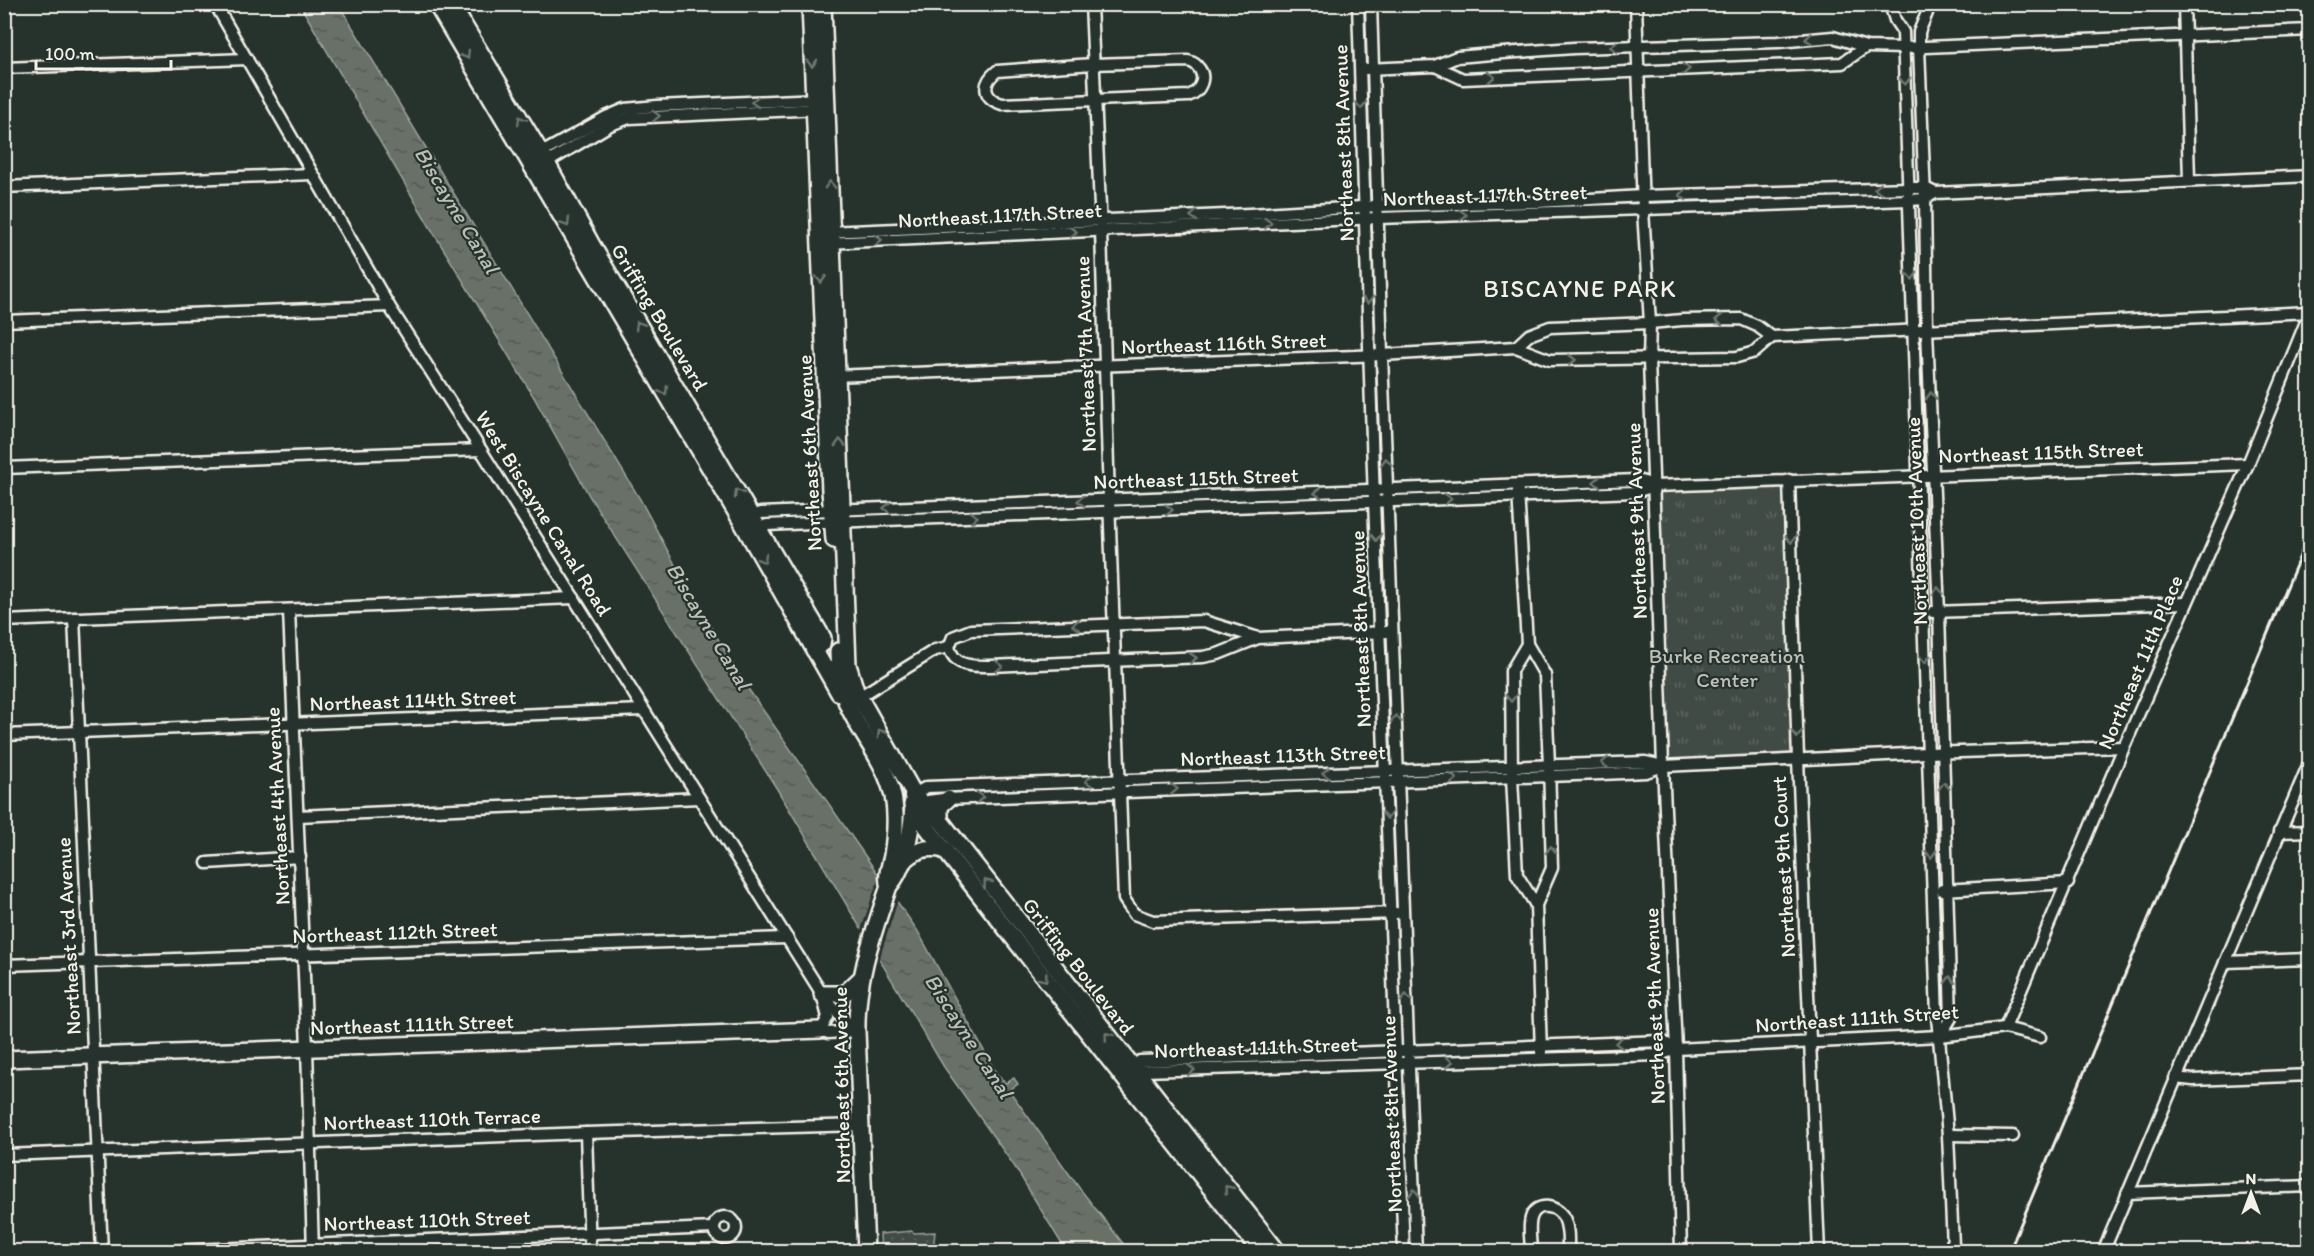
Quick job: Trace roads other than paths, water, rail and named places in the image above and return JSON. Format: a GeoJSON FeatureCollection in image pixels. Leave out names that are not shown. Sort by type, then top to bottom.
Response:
{"type":"FeatureCollection","features":[{"type":"Feature","properties":{"kind":"street","name":"West Biscayne Canal Road"},"geometry":{"type":"LineString","coordinates":[[215,4],[389,306],[822,994],[839,1015],[857,1031]]}},
{"type":"Feature","properties":{"kind":"street","name":"Griffing Boulevard"},"geometry":{"type":"LineString","coordinates":[[436,4],[538,162]]}},
{"type":"Feature","properties":{"kind":"street","name":"Griffing Boulevard"},"geometry":{"type":"LineString","coordinates":[[451,4],[538,162],[749,524],[833,686],[852,698],[945,850],[1133,1067],[1182,1140]]}},
{"type":"Feature","properties":{"kind":"street","name":"Northeast 6th Avenue"},"geometry":{"type":"LineString","coordinates":[[810,4],[820,104],[837,516],[850,674]]}},
{"type":"Feature","properties":{"kind":"street","name":"Northeast 6th Avenue"},"geometry":{"type":"LineString","coordinates":[[820,104],[823,4]]}},
{"type":"Feature","properties":{"kind":"street","name":"Northeast 7th Avenue"},"geometry":{"type":"LineString","coordinates":[[1091,4],[1101,225],[1122,892],[1126,904],[1134,914],[1146,920],[1391,914]]}},
{"type":"Feature","properties":{"kind":"street","name":"Northeast 8th Avenue"},"geometry":{"type":"LineString","coordinates":[[1358,4],[1365,207],[1387,496],[1416,1251]]}},
{"type":"Feature","properties":{"kind":"street","name":"Northeast 8th Avenue"},"geometry":{"type":"LineString","coordinates":[[1371,4],[1378,206],[1374,496],[1404,1251]]}},
{"type":"Feature","properties":{"kind":"street","name":"Northeast 9th Avenue"},"geometry":{"type":"LineString","coordinates":[[1636,4],[1643,210],[1650,323],[1649,360],[1663,766],[1676,1049],[1681,1251]]}},
{"type":"Feature","properties":{"kind":"street","name":"Northeast 10th Avenue"},"geometry":{"type":"LineString","coordinates":[[1890,4],[1895,20],[1903,32],[1904,48],[1937,1017],[1948,1135],[1953,1245],[1949,1251]]}},
{"type":"Feature","properties":{"kind":"street","name":"Northeast 10th Avenue"},"geometry":{"type":"LineString","coordinates":[[1927,4],[1927,13],[1919,32],[1919,47],[1928,193],[1927,330],[1935,476],[1951,1018],[1940,1036]]}},
{"type":"Feature","properties":{"kind":"street"},"geometry":{"type":"LineString","coordinates":[[2184,4],[2189,180]]}},
{"type":"Feature","properties":{"kind":"street"},"geometry":{"type":"LineString","coordinates":[[1360,69],[1435,66],[1457,57],[1503,52],[1778,42],[1833,37],[1866,47],[1904,48],[2310,30]]}},
{"type":"Feature","properties":{"kind":"street"},"geometry":{"type":"LineString","coordinates":[[1435,66],[1463,79],[1842,63],[1866,47]]}},
{"type":"Feature","properties":{"kind":"street"},"geometry":{"type":"LineString","coordinates":[[4,68],[246,59]]}},
{"type":"Feature","properties":{"kind":"street"},"geometry":{"type":"LineString","coordinates":[[1188,61],[1197,66],[1202,74],[1199,89],[1188,96],[1095,101],[1002,104],[993,102],[987,94],[986,86],[989,77],[997,71],[1093,64],[1188,61]]}},
{"type":"Feature","properties":{"kind":"street"},"geometry":{"type":"LineString","coordinates":[[538,162],[610,125],[629,118],[820,104]]}},
{"type":"Feature","properties":{"kind":"street"},"geometry":{"type":"LineString","coordinates":[[4,187],[312,174]]}},
{"type":"Feature","properties":{"kind":"street","name":"Northeast 117th Street"},"geometry":{"type":"LineString","coordinates":[[1101,225],[1378,206],[1908,188],[1928,193],[2310,176]]}},
{"type":"Feature","properties":{"kind":"street","name":"Northeast 117th Street"},"geometry":{"type":"LineString","coordinates":[[826,237],[1101,225],[1366,219],[1909,200],[1928,193]]}},
{"type":"Feature","properties":{"kind":"street"},"geometry":{"type":"LineString","coordinates":[[4,321],[389,306]]}},
{"type":"Feature","properties":{"kind":"street"},"geometry":{"type":"LineString","coordinates":[[1516,347],[1529,335],[1550,327],[1682,320],[1741,319],[1757,326],[1772,337],[2310,312]]}},
{"type":"Feature","properties":{"kind":"street","name":"Northeast 11th Place"},"geometry":{"type":"LineString","coordinates":[[2005,1028],[2186,603],[2248,464],[2310,312]]}},
{"type":"Feature","properties":{"kind":"street","name":"Northeast 116th Street"},"geometry":{"type":"LineString","coordinates":[[831,376],[1376,356],[1516,347],[1550,360],[1737,357],[1755,352],[1772,337]]}},
{"type":"Feature","properties":{"kind":"street"},"geometry":{"type":"LineString","coordinates":[[4,468],[481,450]]}},
{"type":"Feature","properties":{"kind":"street","name":"Northeast 115th Street"},"geometry":{"type":"LineString","coordinates":[[749,524],[767,525],[837,516],[1109,500],[1387,496],[1518,490],[1635,492],[1655,486],[2248,464]]}},
{"type":"Feature","properties":{"kind":"street","name":"Northeast 9th Court"},"geometry":{"type":"LineString","coordinates":[[1789,480],[1798,759],[1819,1251]]}},
{"type":"Feature","properties":{"kind":"street"},"geometry":{"type":"LineString","coordinates":[[1518,490],[1527,644],[1545,675],[1549,771],[1552,868],[1536,905],[1541,1059]]}},
{"type":"Feature","properties":{"kind":"street","name":"Northeast 115th Street"},"geometry":{"type":"LineString","coordinates":[[837,516],[1109,512],[1374,496]]}},
{"type":"Feature","properties":{"kind":"street","name":"Northeast 6th Avenue"},"geometry":{"type":"LineString","coordinates":[[837,516],[838,669],[890,788],[895,822],[892,858],[887,876],[889,886]]}},
{"type":"Feature","properties":{"kind":"street"},"geometry":{"type":"LineString","coordinates":[[4,621],[574,598]]}},
{"type":"Feature","properties":{"kind":"street"},"geometry":{"type":"LineString","coordinates":[[1923,612],[2186,603]]}},
{"type":"Feature","properties":{"kind":"street","name":"Northeast 4th Avenue"},"geometry":{"type":"LineString","coordinates":[[289,610],[292,724],[308,1048],[313,1248]]}},
{"type":"Feature","properties":{"kind":"street","name":"Northeast 3rd Avenue"},"geometry":{"type":"LineString","coordinates":[[74,618],[102,1251]]}},
{"type":"Feature","properties":{"kind":"street"},"geometry":{"type":"LineString","coordinates":[[1258,638],[1204,621],[1113,623],[971,630],[953,637],[950,647],[958,662],[969,666],[1203,657],[1218,654],[1258,638],[1393,632]]}},
{"type":"Feature","properties":{"kind":"street"},"geometry":{"type":"LineString","coordinates":[[1527,644],[1511,671],[1513,772],[1517,875],[1536,905]]}},
{"type":"Feature","properties":{"kind":"street"},"geometry":{"type":"LineString","coordinates":[[852,698],[935,650],[950,647]]}},
{"type":"Feature","properties":{"kind":"street","name":"Griffing Boulevard"},"geometry":{"type":"LineString","coordinates":[[850,674],[852,698]]}},
{"type":"Feature","properties":{"kind":"street","name":"Northeast 114th Street"},"geometry":{"type":"LineString","coordinates":[[4,735],[643,710]]}},
{"type":"Feature","properties":{"kind":"street","name":"Northeast 113th Street"},"geometry":{"type":"LineString","coordinates":[[914,800],[927,787],[1120,786],[1549,771],[1646,772],[1663,766],[1942,752],[2124,747]]}},
{"type":"Feature","properties":{"kind":"street"},"geometry":{"type":"LineString","coordinates":[[2103,1251],[2310,760]]}},
{"type":"Feature","properties":{"kind":"street","name":"Northeast 113th Street"},"geometry":{"type":"LineString","coordinates":[[914,800],[1120,786]]}},
{"type":"Feature","properties":{"kind":"street","name":"Griffing Boulevard"},"geometry":{"type":"LineString","coordinates":[[890,788],[899,790],[940,820],[1117,1068],[1182,1140],[1240,1214],[1278,1251]]}},
{"type":"Feature","properties":{"kind":"street"},"geometry":{"type":"LineString","coordinates":[[298,816],[699,798]]}},
{"type":"Feature","properties":{"kind":"street"},"geometry":{"type":"LineString","coordinates":[[940,820],[940,806],[948,799]]}},
{"type":"Feature","properties":{"kind":"street"},"geometry":{"type":"LineString","coordinates":[[895,822],[914,800]]}},
{"type":"Feature","properties":{"kind":"street","name":"Northeast 6th Avenue"},"geometry":{"type":"LineString","coordinates":[[866,1251],[857,1031],[860,980],[889,886],[897,878],[914,800]]}},
{"type":"Feature","properties":{"kind":"street"},"geometry":{"type":"LineString","coordinates":[[2279,832],[2310,831]]}},
{"type":"Feature","properties":{"kind":"street"},"geometry":{"type":"LineString","coordinates":[[901,864],[921,849],[945,850]]}},
{"type":"Feature","properties":{"kind":"street"},"geometry":{"type":"LineString","coordinates":[[207,863],[300,857]]}},
{"type":"Feature","properties":{"kind":"street"},"geometry":{"type":"LineString","coordinates":[[1389,859],[1401,859]]}},
{"type":"Feature","properties":{"kind":"street"},"geometry":{"type":"LineString","coordinates":[[1933,890],[2068,883]]}},
{"type":"Feature","properties":{"kind":"street"},"geometry":{"type":"LineString","coordinates":[[1391,914],[1403,913]]}},
{"type":"Feature","properties":{"kind":"street","name":"Northeast 112th Street"},"geometry":{"type":"LineString","coordinates":[[4,965],[787,938]]}},
{"type":"Feature","properties":{"kind":"street"},"geometry":{"type":"LineString","coordinates":[[2225,962],[2310,959]]}},
{"type":"Feature","properties":{"kind":"street"},"geometry":{"type":"LineString","coordinates":[[857,1031],[828,1033],[821,1030],[828,1017],[822,994],[844,994],[860,980]]}},
{"type":"Feature","properties":{"kind":"street","name":"Northeast 111th Street"},"geometry":{"type":"LineString","coordinates":[[1676,1049],[1662,1041],[1140,1061],[1133,1067],[1144,1071],[1659,1054],[1676,1049],[1940,1036],[2005,1028],[2040,1037]]}},
{"type":"Feature","properties":{"kind":"street","name":"Northeast 111th Street"},"geometry":{"type":"LineString","coordinates":[[4,1059],[821,1030]]}},
{"type":"Feature","properties":{"kind":"street"},"geometry":{"type":"LineString","coordinates":[[1117,1068],[1133,1067]]}},
{"type":"Feature","properties":{"kind":"street"},"geometry":{"type":"LineString","coordinates":[[2175,1078],[2193,1080],[2310,1075]]}},
{"type":"Feature","properties":{"kind":"street","name":"Northeast 110th Terrace"},"geometry":{"type":"LineString","coordinates":[[4,1155],[861,1125]]}},
{"type":"Feature","properties":{"kind":"street"},"geometry":{"type":"LineString","coordinates":[[586,1133],[590,1251]]}},
{"type":"Feature","properties":{"kind":"street"},"geometry":{"type":"LineString","coordinates":[[1948,1135],[2013,1136]]}},
{"type":"Feature","properties":{"kind":"street"},"geometry":{"type":"LineString","coordinates":[[2127,1193],[2310,1186]]}},
{"type":"Feature","properties":{"kind":"street"},"geometry":{"type":"LineString","coordinates":[[1531,1251],[1532,1214],[1539,1208],[1549,1206],[1564,1217],[1567,1227],[1568,1251]]}},
{"type":"Feature","properties":{"kind":"street","name":"Griffing Boulevard"},"geometry":{"type":"LineString","coordinates":[[1240,1214],[1261,1251]]}},
{"type":"Feature","properties":{"kind":"street","name":"Northeast 110th Street"},"geometry":{"type":"LineString","coordinates":[[142,1251],[313,1248],[590,1232],[714,1228]]}},
{"type":"Feature","properties":{"kind":"water","name":"Biscayne Canal"},"geometry":{"type":"Polygon","coordinates":[[[300,5],[339,5],[640,499],[679,572],[742,680],[917,930],[998,1076],[1006,1083],[1014,1078],[1018,1084],[1011,1089],[1011,1093],[1080,1189],[1129,1251],[1066,1251],[1015,1167],[944,1067],[777,789],[590,497],[532,394],[430,227],[300,5]]]}},
{"type":"Feature","properties":{"kind":"railway"},"geometry":{"type":"LineString","coordinates":[[2009,1252],[2310,532]]}},
{"type":"Feature","properties":{"kind":"district","name":"BISCAYNE PARK"},"geometry":{"type":"Point","coordinates":[1580,288]}},
{"type":"Feature","properties":{"kind":"park label","name":"Burke Recreation Center"},"geometry":{"type":"Point","coordinates":[1727,667]}}]}
